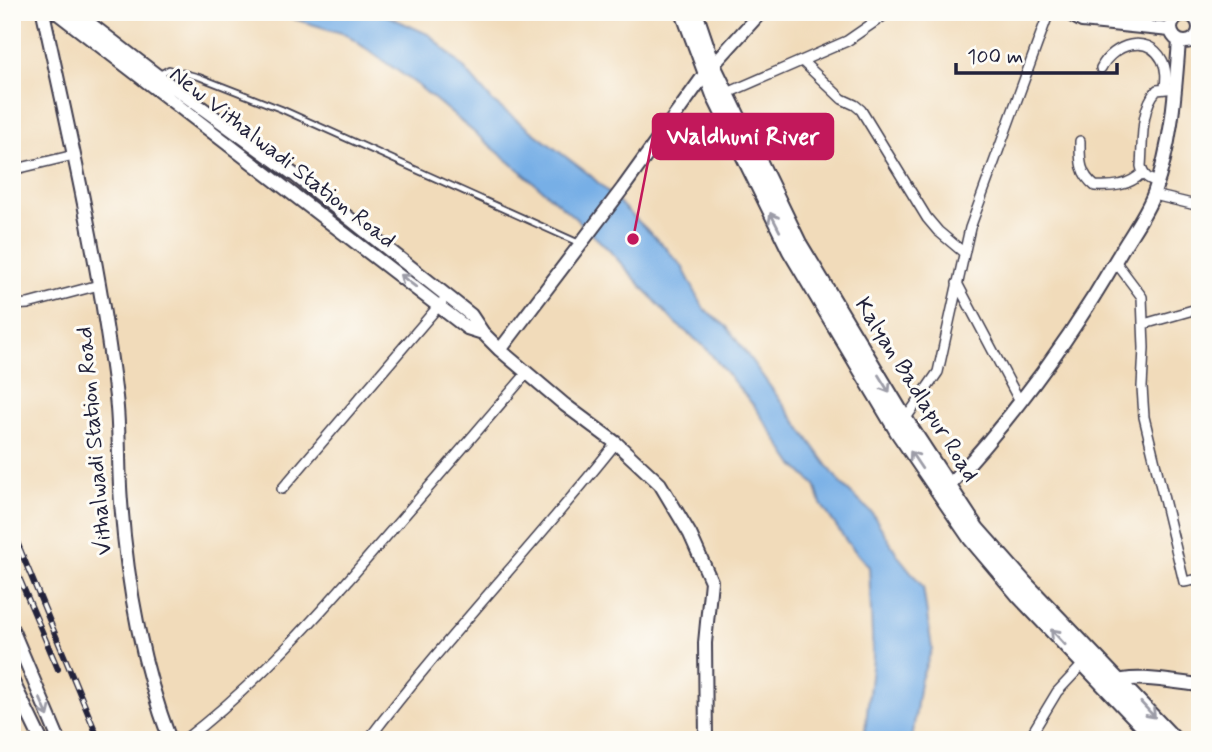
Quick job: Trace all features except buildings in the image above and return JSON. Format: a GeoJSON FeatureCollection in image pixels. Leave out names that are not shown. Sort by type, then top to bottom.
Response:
{"type":"FeatureCollection","features":[{"type":"Feature","properties":{"kind":"main road","name":"Kalyan Badlapur Road"},"geometry":{"type":"LineString","coordinates":[[683,12],[789,251],[945,490],[971,540],[1020,597],[1088,659],[1120,680],[1175,740]]}},
{"type":"Feature","properties":{"kind":"main road","name":"Kalyan Badlapur Road"},"geometry":{"type":"LineString","coordinates":[[695,12],[709,70]]}},
{"type":"Feature","properties":{"kind":"main road","name":"Kalyan Badlapur Road"},"geometry":{"type":"LineString","coordinates":[[1088,659],[1107,688],[1156,740]]}},
{"type":"Feature","properties":{"kind":"street","name":"Vithalwadi Station Road"},"geometry":{"type":"LineString","coordinates":[[43,12],[99,285],[117,400],[121,503],[130,588],[141,650],[170,740]]}},
{"type":"Feature","properties":{"kind":"street","name":"New Vithalwadi Station Road"},"geometry":{"type":"LineString","coordinates":[[56,12],[296,176],[349,218],[443,301]]}},
{"type":"Feature","properties":{"kind":"street","name":"New Vithalwadi Station Road"},"geometry":{"type":"LineString","coordinates":[[75,12],[341,230],[443,301],[471,315],[483,333],[500,350],[616,443],[660,484],[690,534],[711,580],[705,643],[706,740]]}},
{"type":"Feature","properties":{"kind":"street"},"geometry":{"type":"LineString","coordinates":[[500,350],[709,70],[761,12]]}},
{"type":"Feature","properties":{"kind":"street"},"geometry":{"type":"LineString","coordinates":[[721,96],[847,41],[889,12]]}},
{"type":"Feature","properties":{"kind":"street"},"geometry":{"type":"LineString","coordinates":[[901,425],[938,372],[946,345],[963,252],[1049,12]]}},
{"type":"Feature","properties":{"kind":"street"},"geometry":{"type":"LineString","coordinates":[[1066,12],[1082,21],[1170,30]]}},
{"type":"Feature","properties":{"kind":"street"},"geometry":{"type":"LineString","coordinates":[[1170,30],[1182,14],[1197,20],[1194,38],[1171,88]]}},
{"type":"Feature","properties":{"kind":"street"},"geometry":{"type":"LineString","coordinates":[[1170,30],[1175,38],[1194,38]]}},
{"type":"Feature","properties":{"kind":"street"},"geometry":{"type":"LineString","coordinates":[[945,490],[1020,402],[1052,359],[1115,261],[1156,188],[1172,127],[1171,88],[1162,61],[1156,51],[1142,45],[1118,48],[1107,56],[1101,68]]}},
{"type":"Feature","properties":{"kind":"street"},"geometry":{"type":"LineString","coordinates":[[802,61],[842,99],[861,110],[927,218],[963,252]]}},
{"type":"Feature","properties":{"kind":"street"},"geometry":{"type":"LineString","coordinates":[[1080,141],[1081,168],[1085,178],[1095,186],[1122,185],[1135,180],[1142,173],[1144,127],[1150,98],[1157,90],[1171,88]]}},
{"type":"Feature","properties":{"kind":"street"},"geometry":{"type":"LineString","coordinates":[[12,170],[74,155]]}},
{"type":"Feature","properties":{"kind":"street"},"geometry":{"type":"LineString","coordinates":[[1142,173],[1156,188],[1200,206]]}},
{"type":"Feature","properties":{"kind":"street"},"geometry":{"type":"LineString","coordinates":[[341,230],[349,218]]}},
{"type":"Feature","properties":{"kind":"street"},"geometry":{"type":"LineString","coordinates":[[1115,261],[1142,297],[1144,417],[1184,582],[1200,579]]}},
{"type":"Feature","properties":{"kind":"street"},"geometry":{"type":"LineString","coordinates":[[957,284],[1020,402]]}},
{"type":"Feature","properties":{"kind":"street"},"geometry":{"type":"LineString","coordinates":[[12,304],[28,304],[99,285]]}},
{"type":"Feature","properties":{"kind":"street"},"geometry":{"type":"LineString","coordinates":[[282,489],[352,404],[443,301]]}},
{"type":"Feature","properties":{"kind":"street"},"geometry":{"type":"LineString","coordinates":[[1144,324],[1200,308]]}},
{"type":"Feature","properties":{"kind":"street"},"geometry":{"type":"LineString","coordinates":[[184,740],[245,690],[296,638],[527,373]]}},
{"type":"Feature","properties":{"kind":"street"},"geometry":{"type":"LineString","coordinates":[[368,740],[416,678],[563,510],[616,443]]}},
{"type":"Feature","properties":{"kind":"street"},"geometry":{"type":"LineString","coordinates":[[12,629],[59,740]]}},
{"type":"Feature","properties":{"kind":"street"},"geometry":{"type":"LineString","coordinates":[[1028,740],[1047,706],[1088,659]]}},
{"type":"Feature","properties":{"kind":"street"},"geometry":{"type":"LineString","coordinates":[[31,677],[13,682],[41,740]]}},
{"type":"Feature","properties":{"kind":"street"},"geometry":{"type":"LineString","coordinates":[[1107,688],[1120,680],[1136,679],[1200,685]]}},
{"type":"Feature","properties":{"kind":"lane"},"geometry":{"type":"LineString","coordinates":[[153,78],[169,69],[189,74],[281,109],[582,241]]}},
{"type":"Feature","properties":{"kind":"water"},"geometry":{"type":"Polygon","coordinates":[[[280,12],[379,12],[430,35],[463,67],[493,102],[590,175],[682,266],[704,309],[727,327],[841,484],[872,513],[899,557],[923,587],[932,649],[920,682],[912,740],[864,740],[873,658],[869,567],[847,542],[821,504],[815,485],[793,464],[755,407],[705,347],[675,323],[609,250],[574,217],[415,83],[345,34],[294,19],[280,12]]]}},
{"type":"Feature","properties":{"kind":"railway"},"geometry":{"type":"LineString","coordinates":[[12,530],[99,740]]}},
{"type":"Feature","properties":{"kind":"railway"},"geometry":{"type":"LineString","coordinates":[[12,561],[58,669]]}},
{"type":"Feature","properties":{"kind":"place","name":"Waldhuni River"},"geometry":{"type":"Point","coordinates":[633,239]}}]}
